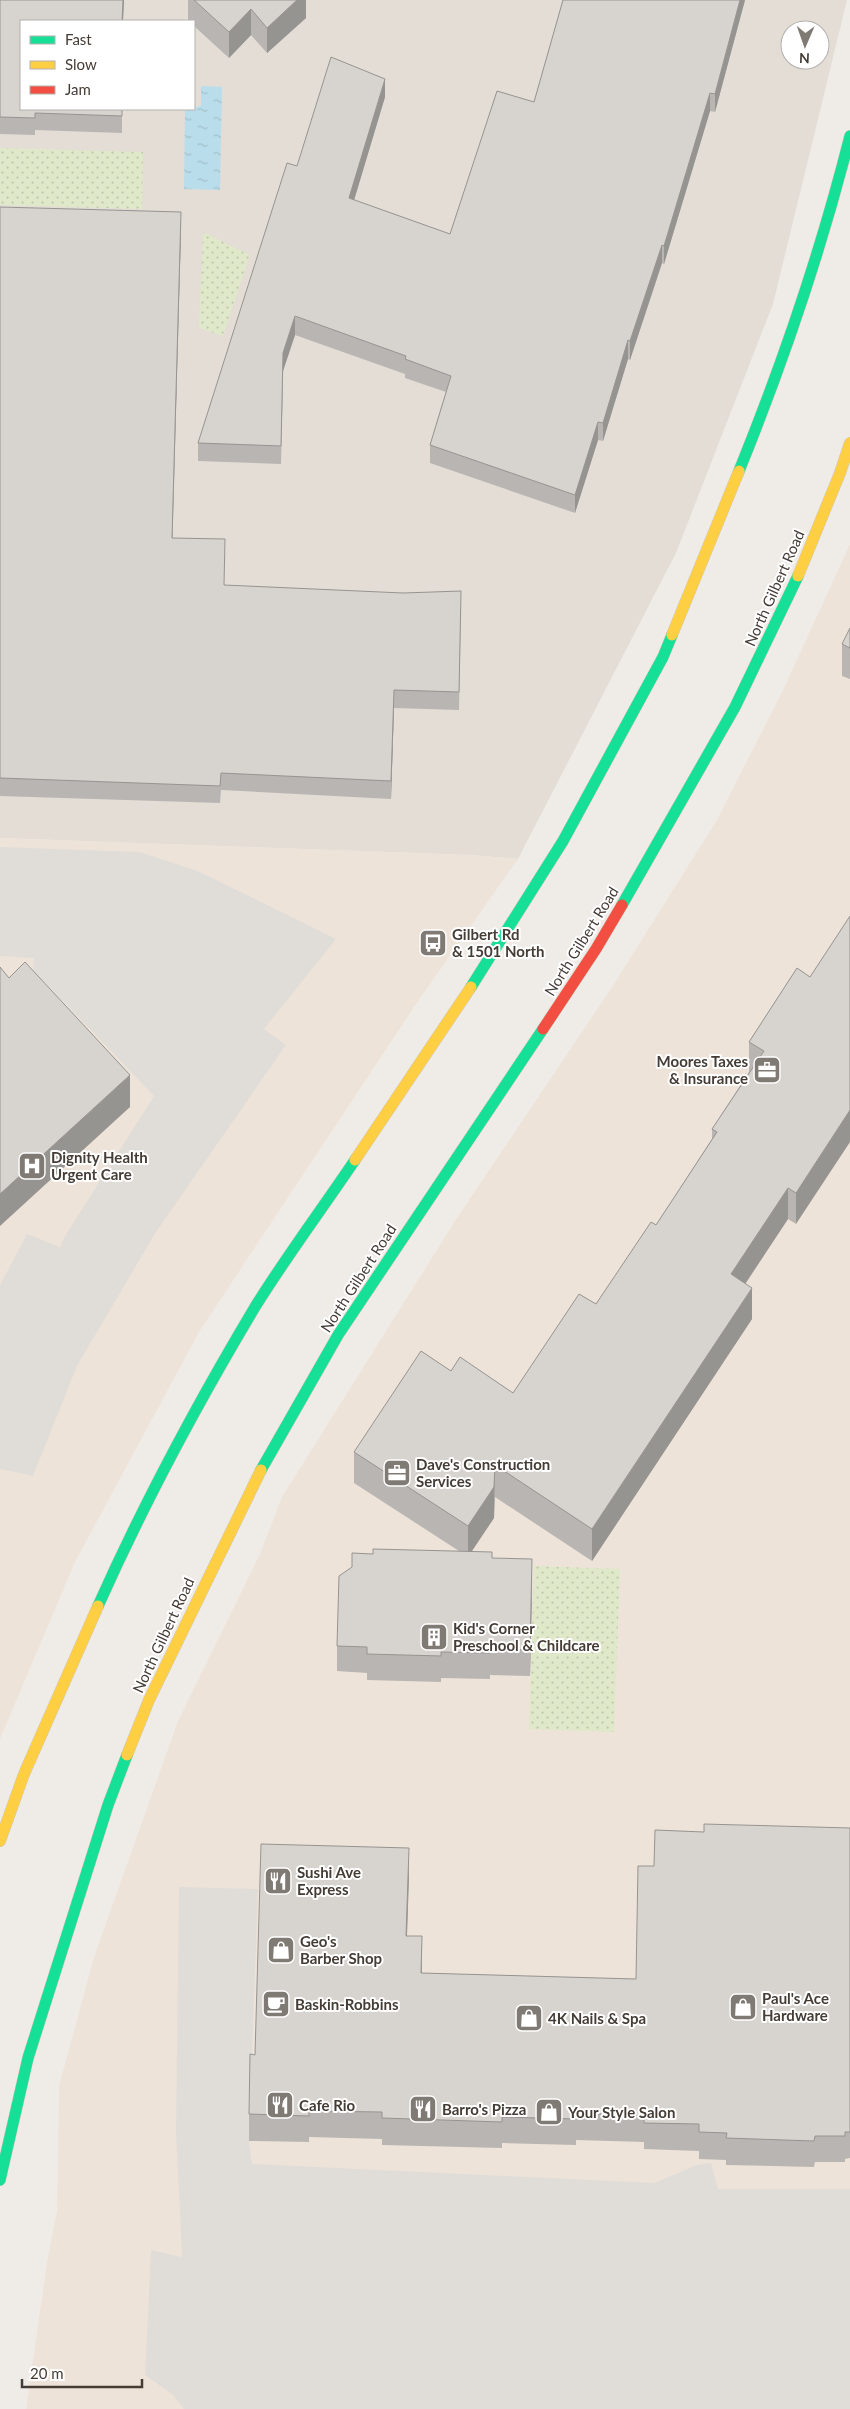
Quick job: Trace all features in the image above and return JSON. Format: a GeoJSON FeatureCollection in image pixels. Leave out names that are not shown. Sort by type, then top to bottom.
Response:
{"type":"FeatureCollection","features":[{"type":"Feature","properties":{"kind":"main road"},"geometry":{"type":"LineString","coordinates":[[0,1841],[24,1774],[68,1669],[123,1550],[193,1414],[256,1306],[469,990],[563,841],[663,658],[776,381],[830,215],[850,136]]}},
{"type":"Feature","properties":{"kind":"main road","name":"North Gilbert Road"},"geometry":{"type":"LineString","coordinates":[[0,2180],[3,2152],[28,2058],[108,1805],[149,1700],[217,1557],[272,1449],[338,1335],[596,949],[681,804],[735,707],[791,592],[850,443]]}},
{"type":"Feature","properties":{"kind":"shaded area"},"geometry":{"type":"Polygon","coordinates":[[[0,0],[847,0],[830,70],[830,20],[780,20],[780,70],[830,70],[773,304],[676,553],[518,859],[470,855],[0,838],[0,0]]]}},
{"type":"Feature","properties":{"kind":"shaded area"},"geometry":{"type":"Polygon","coordinates":[[[850,544],[850,2409],[26,2409],[47,2262],[57,2211],[59,2086],[94,1957],[178,1721],[260,1554],[282,1497],[455,1221],[614,984],[717,820],[784,688],[850,544]]]}},
{"type":"Feature","properties":{"kind":"shaded area"},"geometry":{"type":"Polygon","coordinates":[[[0,838],[470,855],[518,859],[416,1004],[199,1332],[75,1562],[0,1739],[0,838]]]}},
{"type":"Feature","properties":{"kind":"shaded area"},"geometry":{"type":"Polygon","coordinates":[[[0,847],[140,852],[198,871],[336,939],[264,1029],[286,1045],[156,1232],[77,1366],[33,1476],[0,1470],[0,1285],[27,1234],[60,1247],[65,1236],[154,1096],[33,970],[34,958],[0,956],[0,847]]]}},
{"type":"Feature","properties":{"kind":"shaded area"},"geometry":{"type":"Polygon","coordinates":[[[179,1887],[258,1889],[249,2141],[252,2164],[654,2183],[697,2165],[711,2163],[718,2189],[850,2189],[850,2409],[184,2409],[173,2395],[145,2375],[151,2250],[182,2257],[176,2131],[179,1887]]]}},
{"type":"Feature","properties":{"kind":"green space"},"geometry":{"type":"Polygon","coordinates":[[[0,148],[143,152],[142,209],[0,205],[0,148]]]}},
{"type":"Feature","properties":{"kind":"green space"},"geometry":{"type":"Polygon","coordinates":[[[203,232],[250,255],[223,336],[199,328],[203,232]]]}},
{"type":"Feature","properties":{"kind":"green space"},"geometry":{"type":"Polygon","coordinates":[[[534,1566],[620,1569],[614,1732],[529,1729],[534,1566]]]}},
{"type":"Feature","properties":{"kind":"water"},"geometry":{"type":"Polygon","coordinates":[[[201,86],[222,87],[220,190],[184,189],[185,110],[195,110],[195,107],[201,106],[201,86]]]}},
{"type":"Feature","properties":{"kind":"building"},"geometry":{"type":"Polygon","coordinates":[[[0,0],[123,0],[122,20],[20,20],[20,110],[122,110],[122,116],[35,113],[35,118],[0,117],[0,0]]]}},
{"type":"Feature","properties":{"kind":"building"},"geometry":{"type":"Polygon","coordinates":[[[194,0],[297,0],[267,28],[251,9],[229,32],[194,0]]]}},
{"type":"Feature","properties":{"kind":"building"},"geometry":{"type":"Polygon","coordinates":[[[563,0],[740,0],[715,94],[710,93],[664,246],[662,245],[630,341],[628,340],[603,423],[598,422],[575,495],[430,445],[451,376],[405,359],[406,356],[295,316],[283,353],[281,446],[198,443],[287,163],[297,166],[331,57],[385,79],[349,198],[450,234],[497,91],[534,102],[563,0]]]}},
{"type":"Feature","properties":{"kind":"building"},"geometry":{"type":"Polygon","coordinates":[[[0,207],[181,212],[172,538],[225,539],[224,585],[403,593],[461,591],[459,692],[394,690],[391,781],[221,773],[220,786],[0,778],[0,207]]]}},
{"type":"Feature","properties":{"kind":"building"},"geometry":{"type":"Polygon","coordinates":[[[850,628],[850,648],[842,644],[850,628]]]}},
{"type":"Feature","properties":{"kind":"building"},"geometry":{"type":"Polygon","coordinates":[[[850,916],[850,1110],[796,1193],[788,1188],[731,1274],[752,1288],[592,1529],[495,1465],[494,1487],[468,1526],[354,1452],[421,1351],[451,1371],[460,1357],[513,1393],[579,1294],[596,1304],[651,1222],[656,1225],[717,1132],[712,1129],[764,1051],[749,1042],[797,968],[810,977],[850,916]]]}},
{"type":"Feature","properties":{"kind":"building","name":"Dignity Health Urgent Care"},"geometry":{"type":"Polygon","coordinates":[[[25,962],[130,1075],[0,1194],[0,967],[9,978],[25,962]]]}},
{"type":"Feature","properties":{"kind":"building","name":"Kid's Corner Preschool & Childcare"},"geometry":{"type":"Polygon","coordinates":[[[373,1549],[492,1552],[492,1558],[532,1559],[530,1650],[490,1649],[490,1653],[441,1652],[441,1656],[367,1654],[367,1647],[337,1646],[339,1576],[352,1567],[352,1553],[373,1554],[373,1549]]]}},
{"type":"Feature","properties":{"kind":"building"},"geometry":{"type":"Polygon","coordinates":[[[704,1824],[850,1828],[850,2132],[845,2132],[845,2136],[815,2136],[814,2141],[726,2138],[727,2133],[699,2132],[699,2124],[644,2123],[644,2116],[576,2113],[576,2119],[502,2117],[502,2122],[382,2118],[382,2112],[309,2111],[309,2116],[249,2114],[250,2054],[255,2055],[261,1844],[409,1848],[406,1936],[422,1936],[421,1973],[636,1979],[638,1866],[654,1866],[655,1830],[704,1832],[704,1824]]]}},
{"type":"Feature","properties":{"kind":"traffic: fast"},"geometry":{"type":"LineString","coordinates":[[739,471],[771,388],[814,263],[850,136]]}},
{"type":"Feature","properties":{"kind":"traffic: fast"},"geometry":{"type":"LineString","coordinates":[[622,905],[735,707],[798,576]]}},
{"type":"Feature","properties":{"kind":"traffic: fast"},"geometry":{"type":"LineString","coordinates":[[471,987],[563,841],[663,657],[672,635]]}},
{"type":"Feature","properties":{"kind":"traffic: fast"},"geometry":{"type":"LineString","coordinates":[[261,1470],[338,1335],[543,1029]]}},
{"type":"Feature","properties":{"kind":"traffic: fast"},"geometry":{"type":"LineString","coordinates":[[98,1606],[153,1492],[233,1343],[279,1270],[355,1160]]}},
{"type":"Feature","properties":{"kind":"traffic: fast"},"geometry":{"type":"LineString","coordinates":[[0,2180],[28,2058],[108,1805],[127,1755]]}},
{"type":"Feature","properties":{"kind":"traffic: slow"},"geometry":{"type":"LineString","coordinates":[[798,576],[840,473],[850,443]]}},
{"type":"Feature","properties":{"kind":"traffic: slow"},"geometry":{"type":"LineString","coordinates":[[672,635],[739,471]]}},
{"type":"Feature","properties":{"kind":"traffic: slow"},"geometry":{"type":"LineString","coordinates":[[355,1160],[471,987]]}},
{"type":"Feature","properties":{"kind":"traffic: slow"},"geometry":{"type":"LineString","coordinates":[[127,1755],[149,1700],[261,1470]]}},
{"type":"Feature","properties":{"kind":"traffic: slow"},"geometry":{"type":"LineString","coordinates":[[0,1841],[24,1774],[98,1606]]}},
{"type":"Feature","properties":{"kind":"traffic: jam"},"geometry":{"type":"LineString","coordinates":[[543,1029],[596,949],[622,905]]}},
{"type":"Feature","properties":{"kind":"place","name":"Gilbert Rd & 1501 North"},"geometry":{"type":"Point","coordinates":[433,943]}},
{"type":"Feature","properties":{"kind":"place","name":"Moores Taxes & Insurance"},"geometry":{"type":"Point","coordinates":[767,1070]}},
{"type":"Feature","properties":{"kind":"place","name":"Dignity Health Urgent Care"},"geometry":{"type":"Point","coordinates":[32,1166]}},
{"type":"Feature","properties":{"kind":"place","name":"Dave's Construction Services"},"geometry":{"type":"Point","coordinates":[397,1473]}},
{"type":"Feature","properties":{"kind":"place","name":"Kid's Corner Preschool & Childcare"},"geometry":{"type":"Point","coordinates":[434,1637]}},
{"type":"Feature","properties":{"kind":"place","name":"Sushi Ave Express"},"geometry":{"type":"Point","coordinates":[278,1881]}},
{"type":"Feature","properties":{"kind":"place","name":"Geo's Barber Shop"},"geometry":{"type":"Point","coordinates":[281,1950]}},
{"type":"Feature","properties":{"kind":"place","name":"Baskin-Robbins"},"geometry":{"type":"Point","coordinates":[276,2004]}},
{"type":"Feature","properties":{"kind":"place","name":"Paul's Ace Hardware"},"geometry":{"type":"Point","coordinates":[743,2007]}},
{"type":"Feature","properties":{"kind":"place","name":"4K Nails & Spa"},"geometry":{"type":"Point","coordinates":[529,2018]}},
{"type":"Feature","properties":{"kind":"place","name":"Cafe Rio"},"geometry":{"type":"Point","coordinates":[280,2105]}},
{"type":"Feature","properties":{"kind":"place","name":"Barro's Pizza"},"geometry":{"type":"Point","coordinates":[423,2109]}},
{"type":"Feature","properties":{"kind":"place","name":"Your Style Salon"},"geometry":{"type":"Point","coordinates":[549,2112]}}]}
